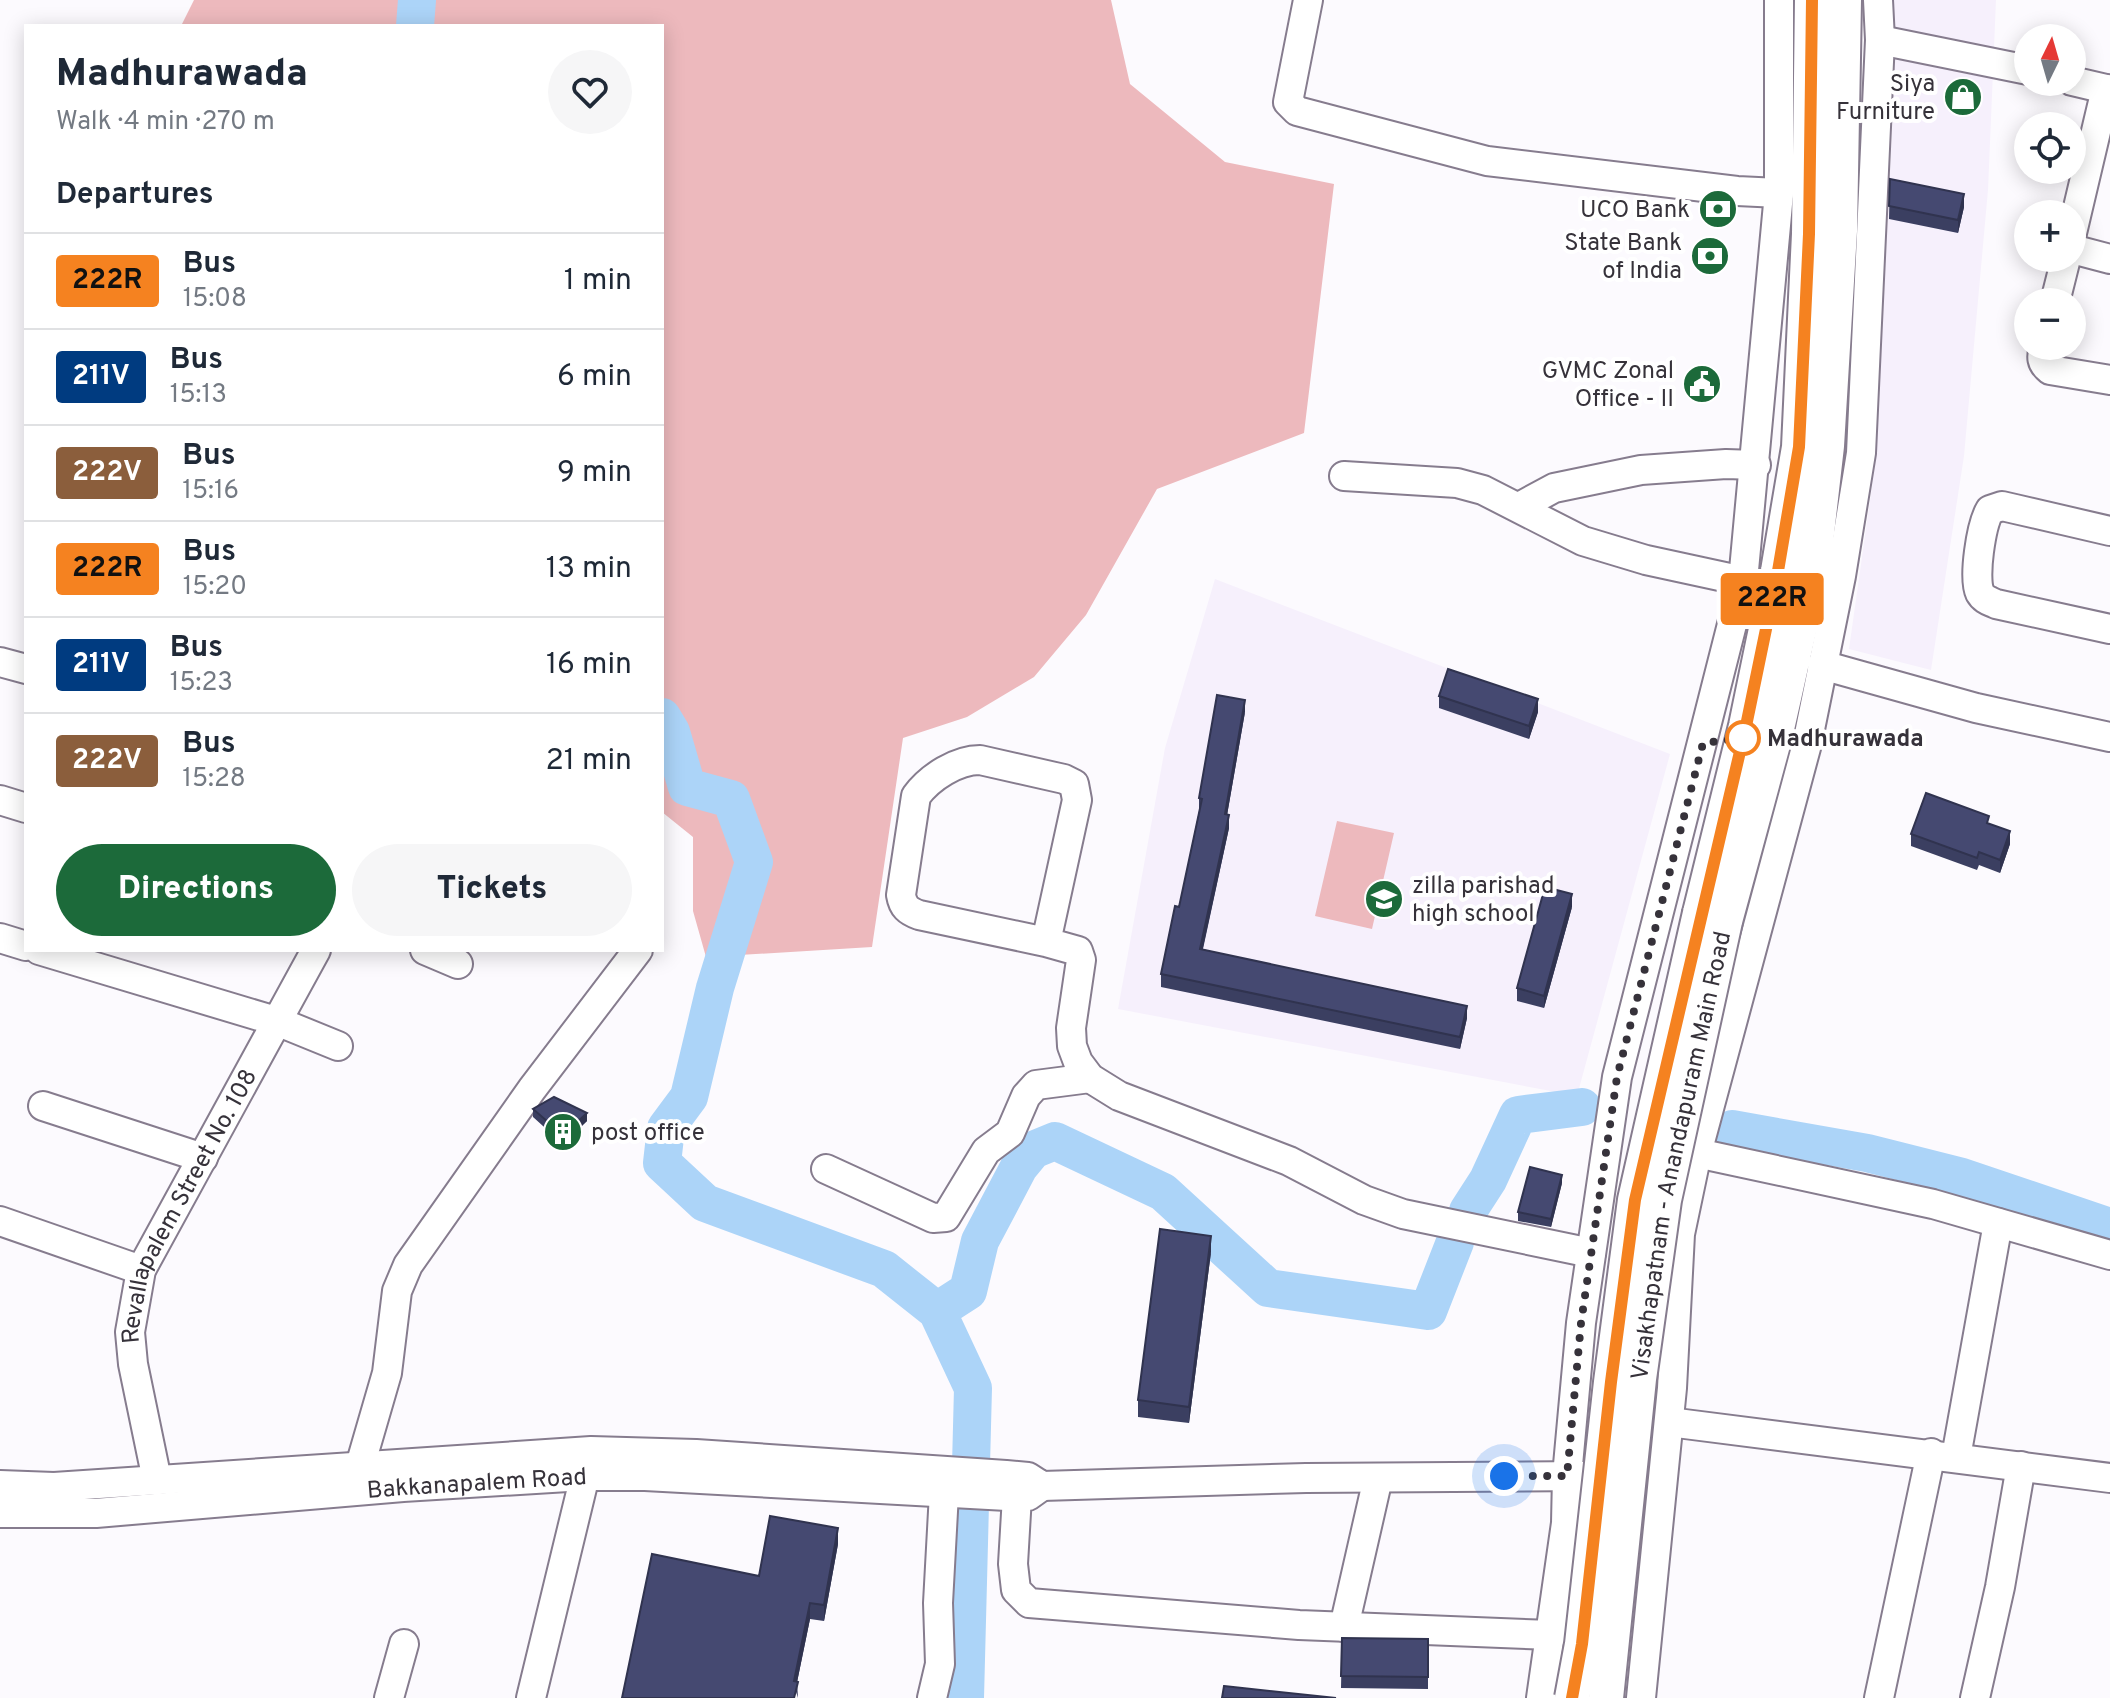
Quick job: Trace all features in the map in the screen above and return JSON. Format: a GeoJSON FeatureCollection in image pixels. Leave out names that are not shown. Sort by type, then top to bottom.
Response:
{"type":"FeatureCollection","features":[{"type":"Feature","properties":{"kind":"main road","name":"Visakhapatnam - Anandapuram Main Road"},"geometry":{"type":"LineString","coordinates":[[1606,1698],[1639,1379],[1664,1200],[1746,726],[1799,447],[1809,234],[1812,0]]}},
{"type":"Feature","properties":{"kind":"main road","name":"Visakhapatnam - Anandapuram Main Road"},"geometry":{"type":"LineString","coordinates":[[1572,1698],[1582,1644],[1635,1200],[1713,917],[1776,733],[1813,568],[1827,446],[1840,231],[1844,0]]}},
{"type":"Feature","properties":{"kind":"street"},"geometry":{"type":"LineString","coordinates":[[1308,0],[1288,102],[1297,111],[1487,161],[1737,191],[1779,193]]}},
{"type":"Feature","properties":{"kind":"street"},"geometry":{"type":"LineString","coordinates":[[1541,1698],[1566,1523],[1567,1476],[1581,1323],[1617,1077],[1743,581],[1779,193],[1779,0]]}},
{"type":"Feature","properties":{"kind":"street"},"geometry":{"type":"LineString","coordinates":[[1641,1698],[1669,1422],[1680,1234],[1697,1153],[1807,744],[1861,453],[1880,40],[1878,0]]}},
{"type":"Feature","properties":{"kind":"street"},"geometry":{"type":"LineString","coordinates":[[1880,40],[2014,67]]}},
{"type":"Feature","properties":{"kind":"street"},"geometry":{"type":"LineString","coordinates":[[2080,200],[2108,90],[2086,84]]}},
{"type":"Feature","properties":{"kind":"street"},"geometry":{"type":"LineString","coordinates":[[2086,253],[2110,259]]}},
{"type":"Feature","properties":{"kind":"street"},"geometry":{"type":"LineString","coordinates":[[2042,360],[2050,370],[2110,380]]}},
{"type":"Feature","properties":{"kind":"street"},"geometry":{"type":"LineString","coordinates":[[1519,507],[1554,488],[1641,470],[1756,465]]}},
{"type":"Feature","properties":{"kind":"street"},"geometry":{"type":"LineString","coordinates":[[1344,476],[1457,483],[1483,490],[1583,541],[1743,581]]}},
{"type":"Feature","properties":{"kind":"street"},"geometry":{"type":"LineString","coordinates":[[2110,531],[2002,506],[1990,510],[1983,521],[1977,578],[1979,591],[1984,598],[1996,604],[2110,629]]}},
{"type":"Feature","properties":{"kind":"street"},"geometry":{"type":"LineString","coordinates":[[0,662],[24,668]]}},
{"type":"Feature","properties":{"kind":"street"},"geometry":{"type":"LineString","coordinates":[[1822,665],[1976,708],[2110,737]]}},
{"type":"Feature","properties":{"kind":"street"},"geometry":{"type":"LineString","coordinates":[[1046,942],[1077,800],[1074,784],[980,760],[967,760],[956,765],[922,788],[916,796],[901,895],[903,904],[908,911],[919,915],[1078,951],[1081,960],[1071,1028],[1072,1046],[1078,1062],[1090,1078],[1119,1096],[1289,1161],[1364,1200],[1403,1214],[1591,1253]]}},
{"type":"Feature","properties":{"kind":"street"},"geometry":{"type":"LineString","coordinates":[[0,800],[24,807]]}},
{"type":"Feature","properties":{"kind":"street"},"geometry":{"type":"LineString","coordinates":[[0,938],[24,945]]}},
{"type":"Feature","properties":{"kind":"street"},"geometry":{"type":"LineString","coordinates":[[46,952],[279,1022],[338,1046]]}},
{"type":"Feature","properties":{"kind":"street","name":"Revallapalem Street No. 108"},"geometry":{"type":"LineString","coordinates":[[157,1480],[133,1364],[130,1332],[141,1270],[315,952]]}},
{"type":"Feature","properties":{"kind":"street"},"geometry":{"type":"LineString","coordinates":[[430,952],[458,964]]}},
{"type":"Feature","properties":{"kind":"street"},"geometry":{"type":"LineString","coordinates":[[360,1466],[390,1357],[397,1291],[408,1265],[532,1089],[636,952]]}},
{"type":"Feature","properties":{"kind":"street"},"geometry":{"type":"LineString","coordinates":[[826,1169],[933,1218],[946,1217],[986,1151],[1010,1133],[1026,1096],[1036,1085],[1090,1078]]}},
{"type":"Feature","properties":{"kind":"street"},"geometry":{"type":"LineString","coordinates":[[43,1106],[208,1149]]}},
{"type":"Feature","properties":{"kind":"street"},"geometry":{"type":"LineString","coordinates":[[1697,1153],[1933,1204],[2110,1255]]}},
{"type":"Feature","properties":{"kind":"street"},"geometry":{"type":"LineString","coordinates":[[0,1221],[141,1270]]}},
{"type":"Feature","properties":{"kind":"street"},"geometry":{"type":"LineString","coordinates":[[1879,1698],[1943,1455],[1998,1223]]}},
{"type":"Feature","properties":{"kind":"street"},"geometry":{"type":"LineString","coordinates":[[1669,1422],[2110,1478]]}},
{"type":"Feature","properties":{"kind":"street"},"geometry":{"type":"LineString","coordinates":[[0,1485],[54,1487],[360,1466],[588,1464],[696,1454],[952,1486],[1018,1488],[1378,1478],[1567,1476],[1662,1479]]}},
{"type":"Feature","properties":{"kind":"street"},"geometry":{"type":"LineString","coordinates":[[531,1698],[588,1464]]}},
{"type":"Feature","properties":{"kind":"street","name":"Bakkanapalem Road"},"geometry":{"type":"LineString","coordinates":[[0,1513],[110,1512],[403,1487],[588,1464]]}},
{"type":"Feature","properties":{"kind":"street"},"geometry":{"type":"LineString","coordinates":[[1975,1698],[2000,1587],[2021,1466]]}},
{"type":"Feature","properties":{"kind":"street"},"geometry":{"type":"LineString","coordinates":[[1344,1627],[1378,1478]]}},
{"type":"Feature","properties":{"kind":"street"},"geometry":{"type":"LineString","coordinates":[[932,1698],[940,1664],[938,1603],[952,1486]]}},
{"type":"Feature","properties":{"kind":"street"},"geometry":{"type":"LineString","coordinates":[[1018,1488],[1013,1564],[1016,1590],[1029,1603],[1344,1627],[1552,1635]]}},
{"type":"Feature","properties":{"kind":"street"},"geometry":{"type":"LineString","coordinates":[[389,1698],[404,1644]]}},
{"type":"Feature","properties":{"kind":"shaded area"},"geometry":{"type":"Polygon","coordinates":[[[194,0],[1111,0],[1130,84],[1225,162],[1334,184],[1304,433],[1157,489],[1086,615],[1034,677],[967,717],[903,738],[872,947],[706,957],[693,911],[693,837],[664,814],[664,24],[182,24],[194,0]]]}},
{"type":"Feature","properties":{"kind":"shaded area"},"geometry":{"type":"Polygon","coordinates":[[[1894,0],[1996,0],[1988,190],[1964,456],[1931,670],[1849,649],[1876,458],[1893,110],[1894,0]]]}},
{"type":"Feature","properties":{"kind":"shaded area","name":"zilla parishad high school"},"geometry":{"type":"Polygon","coordinates":[[[1215,579],[1670,754],[1577,1096],[1118,1009],[1165,748],[1215,579]]]}},
{"type":"Feature","properties":{"kind":"shaded area"},"geometry":{"type":"Polygon","coordinates":[[[1337,821],[1394,833],[1372,929],[1315,916],[1337,821]]]}},
{"type":"Feature","properties":{"kind":"building"},"geometry":{"type":"Polygon","coordinates":[[[1890,179],[1964,194],[1958,220],[1889,206],[1890,179]]]}},
{"type":"Feature","properties":{"kind":"building"},"geometry":{"type":"Polygon","coordinates":[[[1448,669],[1538,699],[1529,726],[1439,696],[1448,669]]]}},
{"type":"Feature","properties":{"kind":"building"},"geometry":{"type":"Polygon","coordinates":[[[1217,695],[1245,700],[1225,814],[1229,815],[1200,949],[1467,1006],[1460,1037],[1161,974],[1202,799],[1199,798],[1217,695]]]}},
{"type":"Feature","properties":{"kind":"building"},"geometry":{"type":"Polygon","coordinates":[[[1926,793],[1989,816],[1987,823],[2010,831],[2000,860],[1979,852],[1977,858],[1911,834],[1926,793]]]}},
{"type":"Feature","properties":{"kind":"building"},"geometry":{"type":"Polygon","coordinates":[[[1545,887],[1572,894],[1544,996],[1517,988],[1545,887]]]}},
{"type":"Feature","properties":{"kind":"building","name":"post office"},"geometry":{"type":"Polygon","coordinates":[[[554,1097],[587,1113],[563,1135],[533,1109],[554,1097]]]}},
{"type":"Feature","properties":{"kind":"building"},"geometry":{"type":"Polygon","coordinates":[[[1530,1167],[1562,1175],[1551,1219],[1518,1212],[1530,1167]]]}},
{"type":"Feature","properties":{"kind":"building"},"geometry":{"type":"Polygon","coordinates":[[[1160,1229],[1211,1236],[1189,1407],[1138,1400],[1160,1229]]]}},
{"type":"Feature","properties":{"kind":"building"},"geometry":{"type":"Polygon","coordinates":[[[770,1516],[838,1528],[824,1605],[810,1603],[794,1681],[798,1682],[794,1698],[622,1698],[652,1554],[759,1576],[770,1516]]]}},
{"type":"Feature","properties":{"kind":"building"},"geometry":{"type":"Polygon","coordinates":[[[1342,1638],[1428,1639],[1428,1677],[1341,1676],[1342,1638]]]}},
{"type":"Feature","properties":{"kind":"building"},"geometry":{"type":"Polygon","coordinates":[[[1224,1686],[1336,1698],[1222,1698],[1224,1686]]]}},
{"type":"Feature","properties":{"kind":"waterway"},"geometry":{"type":"LineString","coordinates":[[415,24],[417,0]]}},
{"type":"Feature","properties":{"kind":"waterway"},"geometry":{"type":"LineString","coordinates":[[664,720],[671,732],[687,787],[731,799],[754,862],[715,988],[689,1097],[666,1128],[662,1163],[705,1203],[884,1269],[937,1311],[973,1388],[965,1698]]}},
{"type":"Feature","properties":{"kind":"waterway"},"geometry":{"type":"LineString","coordinates":[[1468,1211],[1488,1180],[1518,1115],[1582,1107]]}},
{"type":"Feature","properties":{"kind":"waterway"},"geometry":{"type":"LineString","coordinates":[[1732,1129],[1867,1153],[1962,1177],[2110,1227]]}},
{"type":"Feature","properties":{"kind":"waterway"},"geometry":{"type":"LineString","coordinates":[[937,1311],[968,1291],[980,1241],[1019,1167],[1033,1150],[1055,1141],[1163,1192],[1268,1288],[1428,1311],[1455,1242]]}},
{"type":"Feature","properties":{"kind":"bus line","name":"222R"},"geometry":{"type":"LineString","coordinates":[[1572,1698],[1582,1644],[1635,1200],[1746,726],[1778,571],[1799,447],[1809,234],[1812,0]]}},
{"type":"Feature","properties":{"kind":"place","name":"Siya Furniture"},"geometry":{"type":"Point","coordinates":[1963,97]}},
{"type":"Feature","properties":{"kind":"place","name":"UCO Bank"},"geometry":{"type":"Point","coordinates":[1718,209]}},
{"type":"Feature","properties":{"kind":"place","name":"State Bank of India"},"geometry":{"type":"Point","coordinates":[1710,256]}},
{"type":"Feature","properties":{"kind":"place","name":"GVMC Zonal Office - II"},"geometry":{"type":"Point","coordinates":[1702,384]}},
{"type":"Feature","properties":{"kind":"place","name":"Madhurawada"},"geometry":{"type":"Point","coordinates":[1743,738]}},
{"type":"Feature","properties":{"kind":"place","name":"zilla parishad high school"},"geometry":{"type":"Point","coordinates":[1384,899]}},
{"type":"Feature","properties":{"kind":"place","name":"post office"},"geometry":{"type":"Point","coordinates":[563,1132]}},
{"type":"Feature","properties":{"kind":"route"},"geometry":{"type":"LineString","coordinates":[[1504,1476],[1567,1476],[1581,1323],[1617,1077],[1703,743],[1743,738]]}}]}
